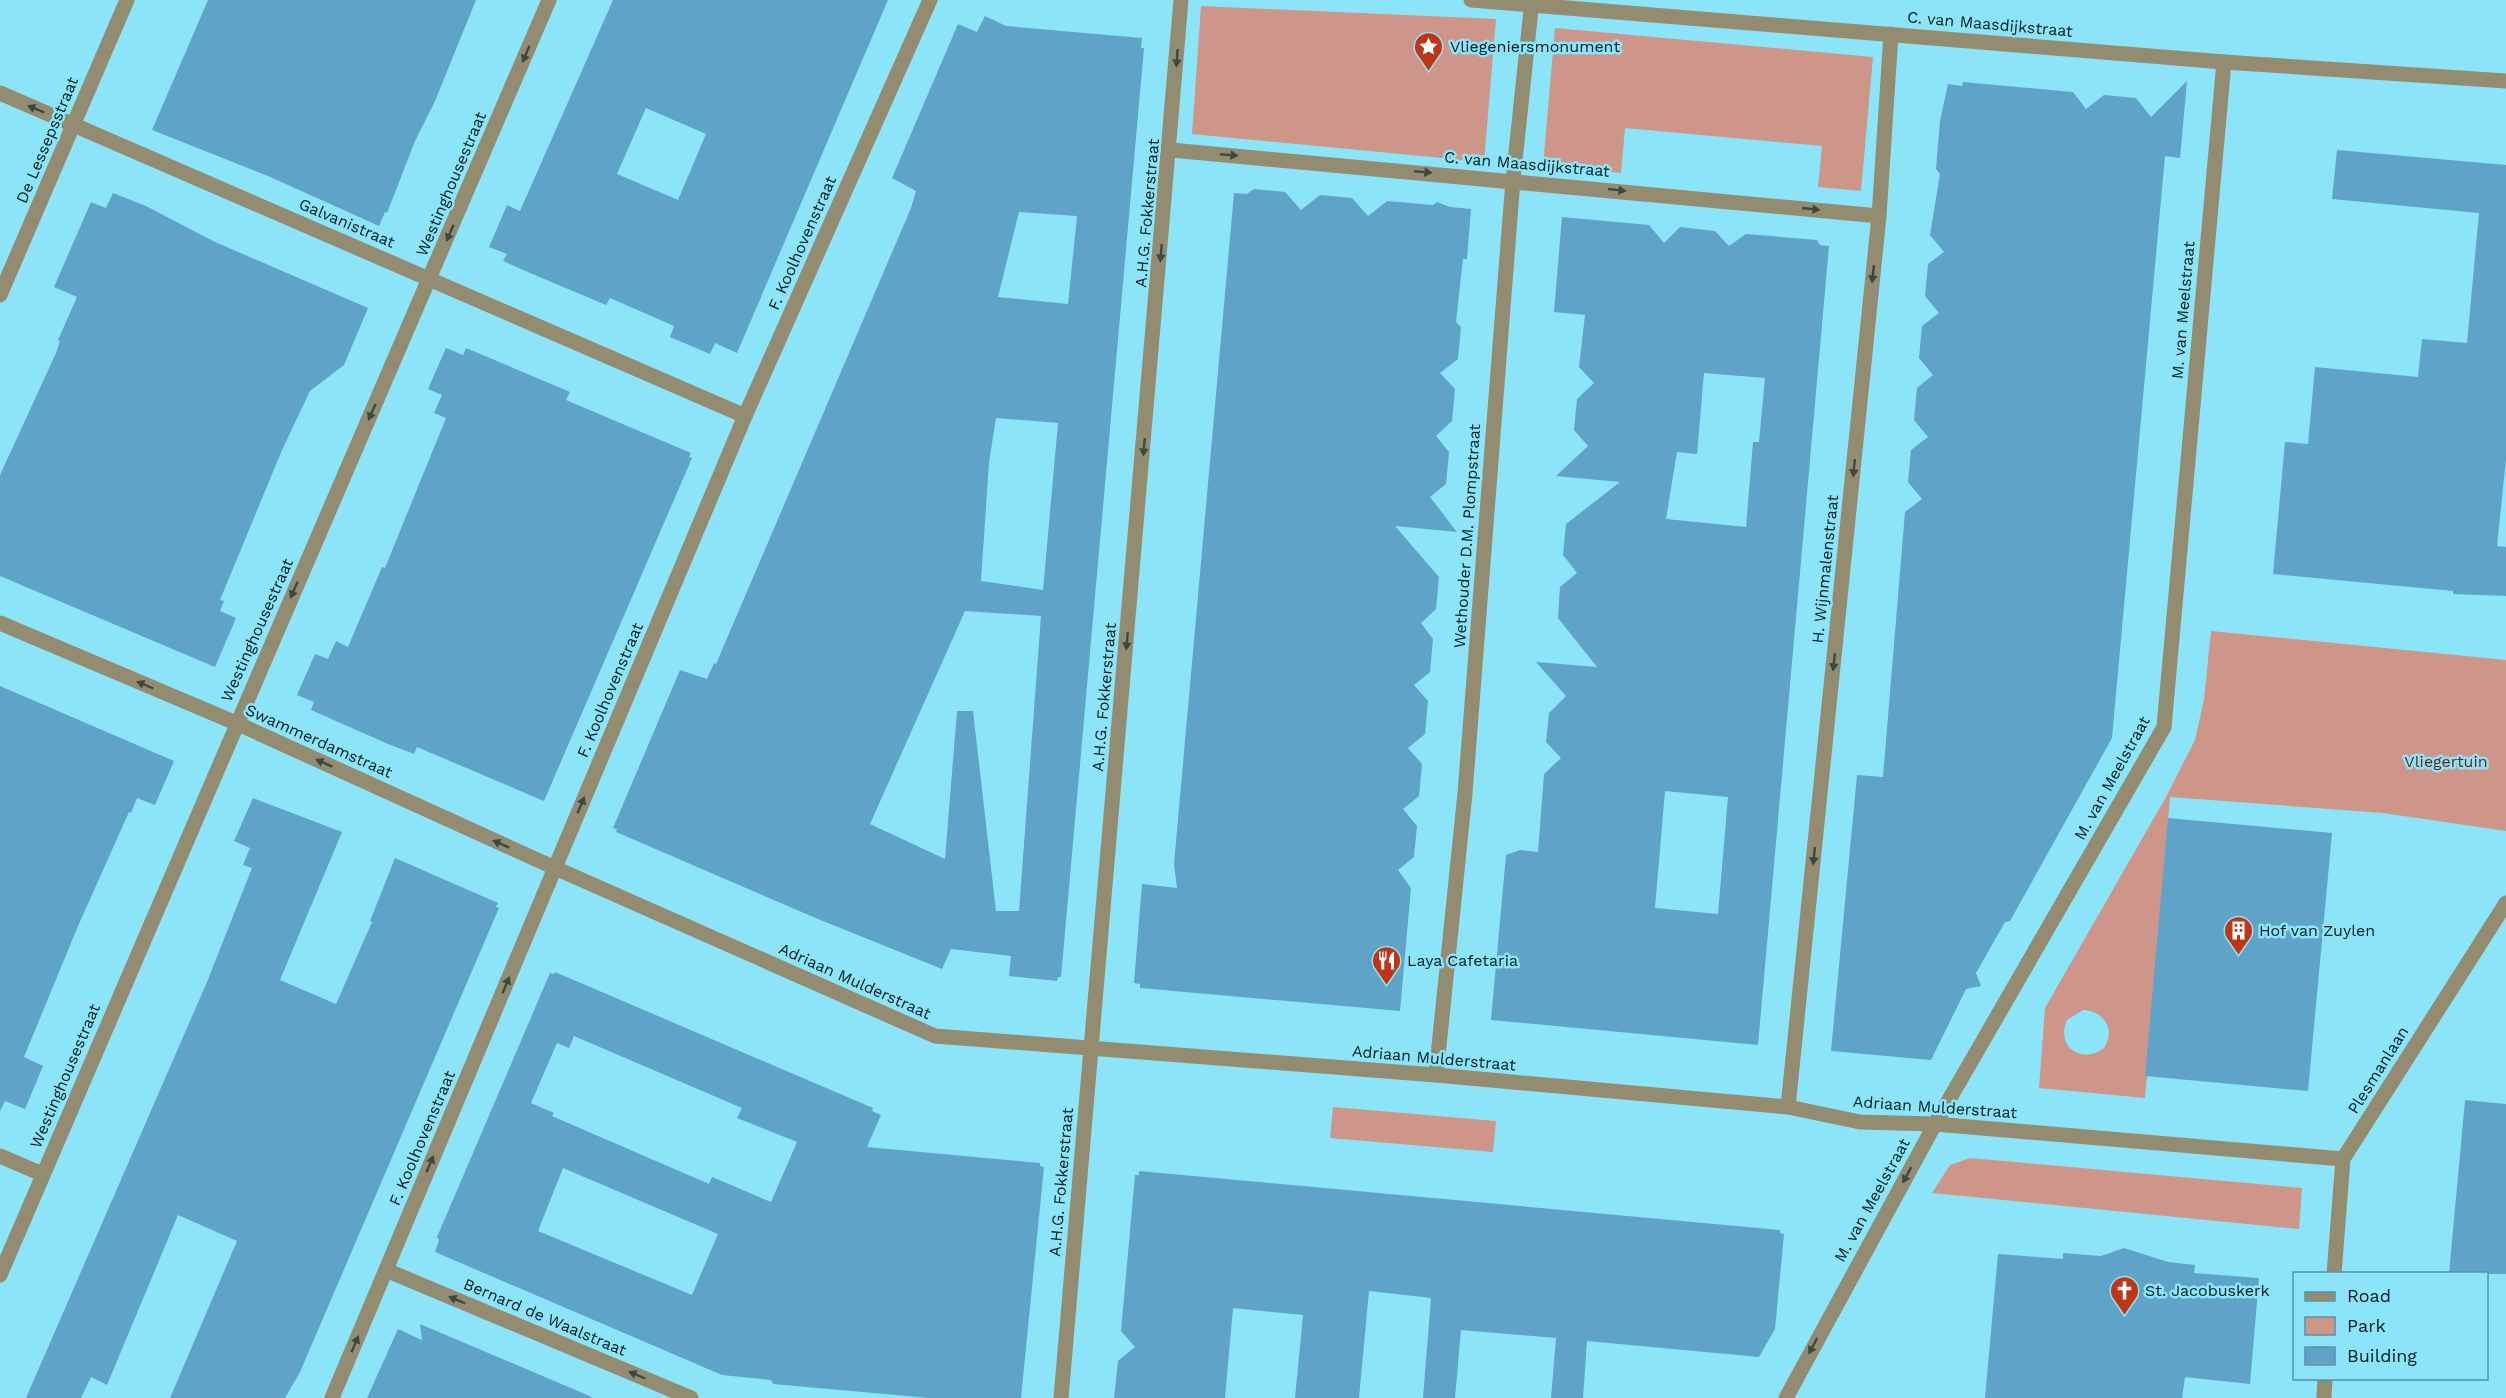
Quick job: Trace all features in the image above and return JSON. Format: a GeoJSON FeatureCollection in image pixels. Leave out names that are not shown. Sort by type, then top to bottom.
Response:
{"type":"FeatureCollection","features":[{"type":"Feature","properties":{"kind":"street","name":"De Lessepsstraat"},"geometry":{"type":"LineString","coordinates":[[0,295],[127,0]]}},
{"type":"Feature","properties":{"kind":"street","name":"Westinghousestraat"},"geometry":{"type":"LineString","coordinates":[[0,1275],[549,0]]}},
{"type":"Feature","properties":{"kind":"street","name":"F. Koolhovenstraat"},"geometry":{"type":"LineString","coordinates":[[332,1398],[745,416],[930,0]]}},
{"type":"Feature","properties":{"kind":"street","name":"A.H.G. Fokkerstraat"},"geometry":{"type":"LineString","coordinates":[[1060,1398],[1170,150],[1181,0]]}},
{"type":"Feature","properties":{"kind":"street","name":"C. van Maasdijkstraat"},"geometry":{"type":"LineString","coordinates":[[1471,0],[1531,3],[2224,62],[2506,81]]}},
{"type":"Feature","properties":{"kind":"street","name":"Wethouder D.M. Plompstraat"},"geometry":{"type":"LineString","coordinates":[[1436,1075],[1465,793],[1513,180],[1531,3]]}},
{"type":"Feature","properties":{"kind":"street","name":"H. Wijnmalenstraat"},"geometry":{"type":"LineString","coordinates":[[1788,1107],[1879,216],[1891,34]]}},
{"type":"Feature","properties":{"kind":"street","name":"M. van Meelstraat"},"geometry":{"type":"LineString","coordinates":[[1786,1398],[1935,1124],[2164,727],[2224,62]]}},
{"type":"Feature","properties":{"kind":"street","name":"Galvanistraat"},"geometry":{"type":"LineString","coordinates":[[0,93],[745,416]]}},
{"type":"Feature","properties":{"kind":"street","name":"C. van Maasdijkstraat"},"geometry":{"type":"LineString","coordinates":[[1170,150],[1513,180],[1879,216]]}},
{"type":"Feature","properties":{"kind":"street","name":"Swammerdamstraat"},"geometry":{"type":"LineString","coordinates":[[0,623],[236,723],[555,868]]}},
{"type":"Feature","properties":{"kind":"street","name":"Adriaan Mulderstraat"},"geometry":{"type":"LineString","coordinates":[[555,868],[935,1035],[1436,1075],[1788,1107],[1860,1122],[1935,1124],[2343,1159]]}},
{"type":"Feature","properties":{"kind":"street","name":"Plesmanlaan"},"geometry":{"type":"LineString","coordinates":[[2334,1272],[2343,1159],[2506,903]]}},
{"type":"Feature","properties":{"kind":"street"},"geometry":{"type":"LineString","coordinates":[[0,1156],[42,1174]]}},
{"type":"Feature","properties":{"kind":"street","name":"Bernard de Waalstraat"},"geometry":{"type":"LineString","coordinates":[[386,1270],[691,1398]]}},
{"type":"Feature","properties":{"kind":"street"},"geometry":{"type":"LineString","coordinates":[[2324,1398],[2325,1380]]}},
{"type":"Feature","properties":{"kind":"green space"},"geometry":{"type":"Polygon","coordinates":[[[1201,6],[1496,19],[1484,162],[1192,134],[1201,6]]]}},
{"type":"Feature","properties":{"kind":"green space"},"geometry":{"type":"Polygon","coordinates":[[[1555,28],[1873,57],[1861,191],[1818,187],[1822,146],[1625,128],[1621,173],[1543,166],[1555,28]]]}},
{"type":"Feature","properties":{"kind":"green space","name":"Vliegertuin"},"geometry":{"type":"Polygon","coordinates":[[[2211,631],[2506,660],[2506,831],[2383,813],[2170,797],[2145,1098],[2039,1088],[2045,1008],[2166,797],[2195,740],[2204,699],[2211,631]],[[2083,1010],[2067,1020],[2064,1030],[2068,1045],[2079,1054],[2096,1053],[2104,1048],[2109,1034],[2102,1017],[2083,1010]]]}},
{"type":"Feature","properties":{"kind":"green space"},"geometry":{"type":"Polygon","coordinates":[[[1333,1107],[1496,1121],[1493,1152],[1330,1138],[1333,1107]]]}},
{"type":"Feature","properties":{"kind":"green space"},"geometry":{"type":"Polygon","coordinates":[[[1970,1158],[2302,1188],[2299,1229],[1932,1193],[1950,1165],[1970,1158]]]}},
{"type":"Feature","properties":{"kind":"building"},"geometry":{"type":"Polygon","coordinates":[[[208,0],[476,0],[435,101],[415,141],[387,213],[385,212],[379,226],[268,176],[152,130],[208,0]]]}},
{"type":"Feature","properties":{"kind":"building"},"geometry":{"type":"Polygon","coordinates":[[[613,0],[888,0],[737,353],[715,343],[710,354],[670,337],[674,326],[610,298],[606,305],[503,261],[507,254],[489,247],[507,205],[520,211],[613,0]],[[646,108],[617,174],[678,200],[706,134],[646,108]]]}},
{"type":"Feature","properties":{"kind":"building"},"geometry":{"type":"Polygon","coordinates":[[[985,16],[1006,26],[1142,38],[1141,48],[1144,48],[1061,977],[1058,977],[1057,981],[1009,976],[1011,956],[951,949],[942,969],[818,919],[616,832],[617,829],[613,828],[680,670],[707,679],[714,663],[716,664],[911,208],[916,191],[892,178],[958,24],[977,32],[985,16]],[[1019,212],[998,297],[1068,304],[1077,216],[1019,212]],[[996,418],[989,462],[981,581],[1043,590],[1058,423],[996,418]],[[965,611],[870,824],[945,859],[957,711],[973,711],[996,911],[1019,911],[1041,616],[965,611]]]}},
{"type":"Feature","properties":{"kind":"building"},"geometry":{"type":"Polygon","coordinates":[[[2187,81],[2180,158],[2165,156],[2112,738],[2010,921],[2005,922],[1976,973],[1981,986],[1966,989],[1931,1060],[1831,1051],[1857,775],[1883,777],[1905,512],[1922,499],[1908,482],[1911,450],[1928,437],[1914,420],[1917,388],[1933,375],[1919,358],[1922,326],[1939,313],[1925,296],[1928,264],[1944,252],[1930,235],[1940,174],[1936,169],[1940,121],[1948,84],[1962,86],[1963,82],[2073,92],[2086,109],[2104,95],[2136,98],[2151,117],[2187,81]]]}},
{"type":"Feature","properties":{"kind":"building"},"geometry":{"type":"Polygon","coordinates":[[[2337,150],[2506,165],[2506,459],[2497,546],[2506,547],[2506,596],[2453,594],[2453,591],[2273,574],[2285,442],[2308,444],[2315,367],[2418,377],[2422,339],[2467,343],[2479,213],[2332,199],[2337,150]]]}},
{"type":"Feature","properties":{"kind":"building"},"geometry":{"type":"Polygon","coordinates":[[[1254,189],[1285,192],[1301,210],[1320,195],[1352,198],[1368,216],[1387,201],[1433,205],[1437,202],[1450,207],[1471,209],[1467,259],[1463,259],[1456,322],[1461,327],[1458,359],[1440,373],[1455,389],[1452,421],[1436,436],[1449,452],[1446,484],[1430,497],[1457,532],[1395,526],[1439,577],[1436,609],[1421,623],[1433,639],[1430,672],[1414,685],[1428,701],[1425,734],[1408,748],[1422,764],[1419,796],[1403,809],[1417,826],[1414,857],[1398,870],[1411,888],[1400,1011],[1140,988],[1140,984],[1134,983],[1142,884],[1177,888],[1174,864],[1234,193],[1247,194],[1254,189]]]}},
{"type":"Feature","properties":{"kind":"building"},"geometry":{"type":"Polygon","coordinates":[[[113,193],[146,206],[215,242],[368,308],[344,365],[310,391],[282,450],[220,600],[224,601],[220,611],[236,618],[215,667],[0,576],[0,475],[56,353],[60,341],[58,340],[77,297],[54,287],[91,202],[106,208],[113,193]]]}},
{"type":"Feature","properties":{"kind":"building"},"geometry":{"type":"Polygon","coordinates":[[[1562,217],[1649,225],[1664,243],[1680,227],[1715,231],[1729,246],[1746,234],[1817,240],[1820,245],[1829,246],[1758,1045],[1491,1020],[1506,855],[1520,850],[1538,852],[1544,774],[1561,758],[1546,742],[1549,713],[1566,696],[1536,662],[1597,667],[1558,618],[1560,587],[1577,573],[1563,555],[1566,524],[1620,482],[1556,476],[1588,446],[1574,430],[1577,399],[1594,383],[1579,367],[1585,315],[1554,312],[1562,217]],[[1704,373],[1697,454],[1677,452],[1666,519],[1746,527],[1753,442],[1759,442],[1765,378],[1704,373]],[[1665,791],[1655,908],[1718,914],[1728,797],[1665,791]]]}},
{"type":"Feature","properties":{"kind":"building"},"geometry":{"type":"Polygon","coordinates":[[[446,348],[463,355],[466,348],[570,392],[566,400],[691,453],[689,457],[692,458],[544,801],[417,747],[414,754],[388,744],[311,710],[314,702],[297,695],[315,654],[328,659],[336,641],[348,647],[382,567],[385,568],[446,418],[434,413],[442,395],[428,389],[446,348]]]}},
{"type":"Feature","properties":{"kind":"building"},"geometry":{"type":"Polygon","coordinates":[[[0,686],[174,761],[155,805],[137,798],[78,926],[24,1057],[43,1066],[25,1109],[5,1101],[0,1111],[0,686]]]}},
{"type":"Feature","properties":{"kind":"building"},"geometry":{"type":"Polygon","coordinates":[[[253,798],[342,832],[280,980],[336,1004],[372,922],[370,921],[395,858],[498,903],[496,907],[499,908],[300,1372],[285,1398],[170,1398],[237,1241],[178,1215],[107,1385],[91,1377],[81,1398],[26,1398],[207,982],[252,868],[243,865],[250,848],[234,841],[253,798]]]}},
{"type":"Feature","properties":{"kind":"building","name":"Hof van Zuylen"},"geometry":{"type":"Polygon","coordinates":[[[2168,818],[2332,833],[2308,1091],[2145,1076],[2168,818]]]}},
{"type":"Feature","properties":{"kind":"building"},"geometry":{"type":"Polygon","coordinates":[[[555,972],[873,1108],[872,1111],[881,1115],[867,1147],[1040,1163],[1040,1166],[1044,1167],[1021,1398],[929,1398],[773,1384],[771,1380],[722,1375],[435,1252],[439,1240],[437,1237],[550,973],[555,972]],[[574,1036],[569,1048],[557,1043],[531,1103],[554,1113],[552,1116],[709,1184],[712,1177],[771,1202],[797,1142],[737,1118],[742,1108],[574,1036]],[[563,1168],[538,1231],[692,1295],[718,1234],[563,1168]]]}},
{"type":"Feature","properties":{"kind":"building"},"geometry":{"type":"Polygon","coordinates":[[[2465,1100],[2506,1104],[2506,1274],[2449,1272],[2465,1100]]]}},
{"type":"Feature","properties":{"kind":"building"},"geometry":{"type":"Polygon","coordinates":[[[1139,1171],[1780,1230],[1780,1233],[1784,1234],[1775,1329],[1759,1357],[1587,1341],[1583,1398],[1551,1398],[1556,1338],[1461,1330],[1455,1398],[1423,1398],[1431,1298],[1369,1291],[1359,1398],[1295,1398],[1303,1315],[1233,1308],[1225,1398],[1114,1398],[1118,1361],[1135,1347],[1121,1331],[1135,1175],[1139,1175],[1139,1171]]]}},
{"type":"Feature","properties":{"kind":"building","name":"St. Jacobuskerk"},"geometry":{"type":"Polygon","coordinates":[[[2124,1248],[2168,1262],[2195,1265],[2194,1273],[2259,1278],[2250,1384],[2185,1377],[2182,1398],[1985,1398],[1998,1254],[2063,1259],[2063,1253],[2101,1256],[2124,1248]]]}},
{"type":"Feature","properties":{"kind":"building"},"geometry":{"type":"Polygon","coordinates":[[[420,1324],[592,1398],[367,1398],[398,1329],[422,1340],[420,1324]]]}},
{"type":"Feature","properties":{"kind":"place","name":"Vliegeniersmonument"},"geometry":{"type":"Point","coordinates":[1429,72]}},
{"type":"Feature","properties":{"kind":"place","name":"Hof van Zuylen"},"geometry":{"type":"Point","coordinates":[2238,956]}},
{"type":"Feature","properties":{"kind":"place","name":"Laya Cafetaria"},"geometry":{"type":"Point","coordinates":[1386,986]}},
{"type":"Feature","properties":{"kind":"place","name":"St. Jacobuskerk"},"geometry":{"type":"Point","coordinates":[2124,1316]}}]}
